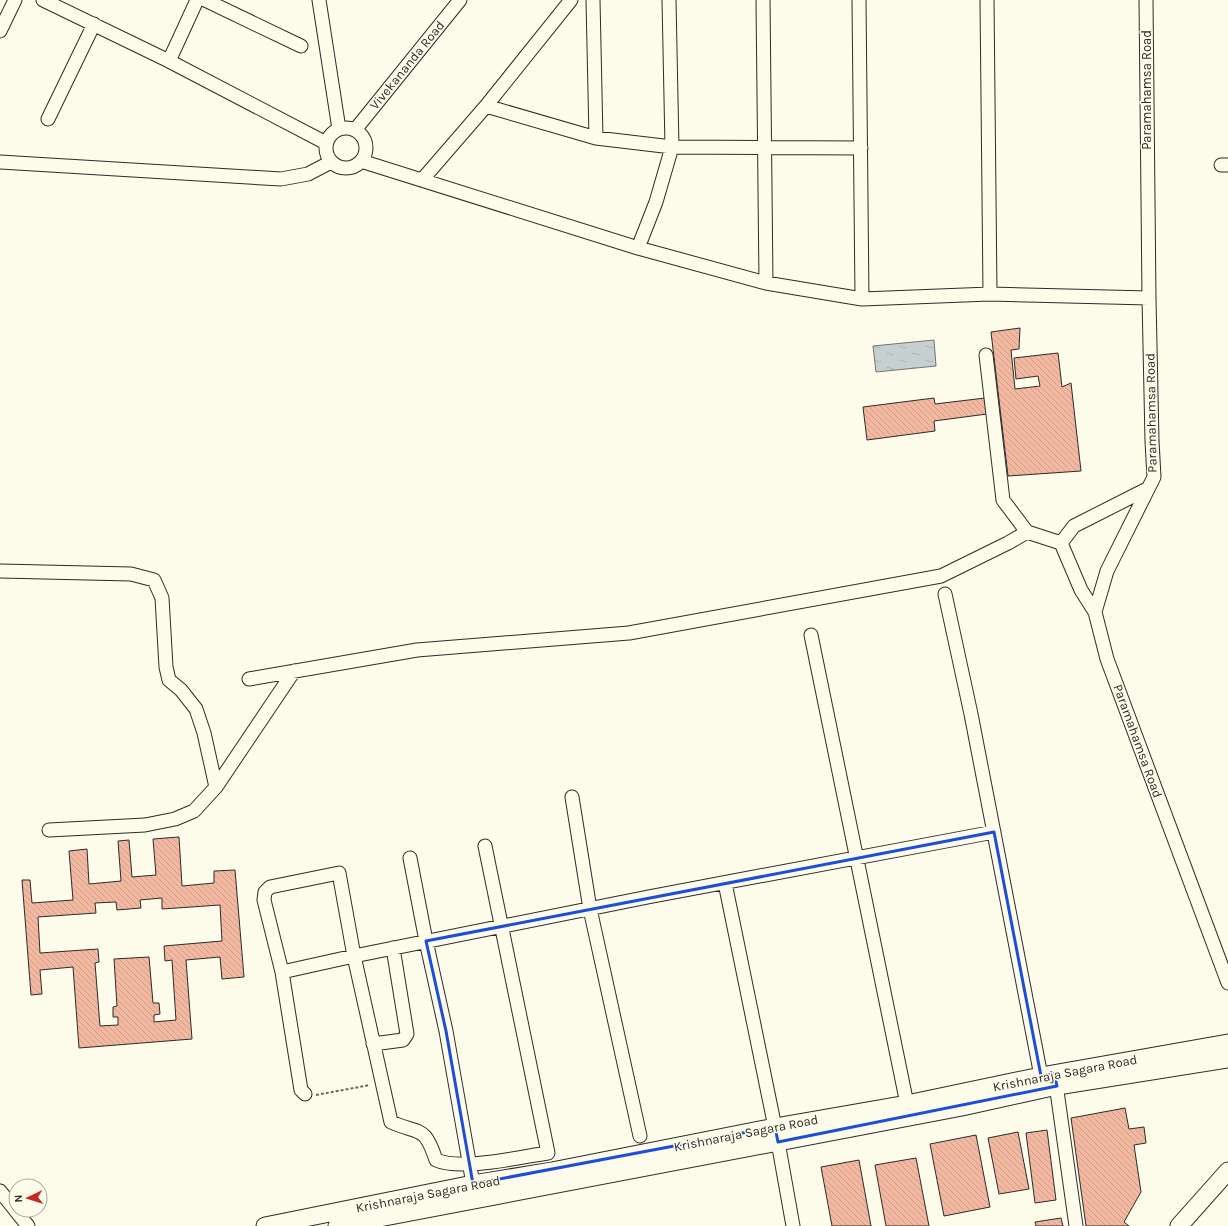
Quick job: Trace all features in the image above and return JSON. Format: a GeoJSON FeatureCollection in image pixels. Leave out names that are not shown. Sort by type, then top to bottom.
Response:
{"type":"FeatureCollection","features":[{"type":"Feature","properties":{"kind":"main road","name":"Krishnaraja Sagara Road"},"geometry":{"type":"LineString","coordinates":[[337,1226],[376,1222],[907,1104],[1051,1079],[1228,1044]]}},
{"type":"Feature","properties":{"kind":"main road","name":"Krishnaraja Sagara Road"},"geometry":{"type":"LineString","coordinates":[[265,1226],[473,1184],[559,1169],[776,1134],[962,1107],[1051,1079],[1228,1059]]}},
{"type":"Feature","properties":{"kind":"main road"},"geometry":{"type":"LineString","coordinates":[[1179,1226],[1228,1171]]}},
{"type":"Feature","properties":{"kind":"street"},"geometry":{"type":"LineString","coordinates":[[0,31],[15,0]]}},
{"type":"Feature","properties":{"kind":"street"},"geometry":{"type":"LineString","coordinates":[[43,0],[168,61],[326,143]]}},
{"type":"Feature","properties":{"kind":"street"},"geometry":{"type":"LineString","coordinates":[[168,61],[197,0]]}},
{"type":"Feature","properties":{"kind":"street"},"geometry":{"type":"LineString","coordinates":[[205,0],[301,46]]}},
{"type":"Feature","properties":{"kind":"street"},"geometry":{"type":"LineString","coordinates":[[319,0],[338,129]]}},
{"type":"Feature","properties":{"kind":"street","name":"Vivekananda Road"},"geometry":{"type":"LineString","coordinates":[[355,130],[460,0]]}},
{"type":"Feature","properties":{"kind":"street"},"geometry":{"type":"LineString","coordinates":[[422,180],[486,106],[571,0]]}},
{"type":"Feature","properties":{"kind":"street"},"geometry":{"type":"LineString","coordinates":[[593,0],[596,138]]}},
{"type":"Feature","properties":{"kind":"street"},"geometry":{"type":"LineString","coordinates":[[638,248],[656,202],[672,147],[669,0]]}},
{"type":"Feature","properties":{"kind":"street"},"geometry":{"type":"LineString","coordinates":[[763,0],[766,283]]}},
{"type":"Feature","properties":{"kind":"street"},"geometry":{"type":"LineString","coordinates":[[858,0],[862,299]]}},
{"type":"Feature","properties":{"kind":"street"},"geometry":{"type":"LineString","coordinates":[[987,0],[990,294]]}},
{"type":"Feature","properties":{"kind":"street","name":"Paramahamsa Road"},"geometry":{"type":"LineString","coordinates":[[1146,0],[1149,298],[1154,477],[1107,571],[1095,612],[1108,659],[1228,983]]}},
{"type":"Feature","properties":{"kind":"street"},"geometry":{"type":"LineString","coordinates":[[48,119],[94,24]]}},
{"type":"Feature","properties":{"kind":"street"},"geometry":{"type":"LineString","coordinates":[[486,106],[596,138],[672,147],[861,148]]}},
{"type":"Feature","properties":{"kind":"street"},"geometry":{"type":"LineString","coordinates":[[347,128],[355,130],[360,134],[365,144],[366,150],[361,161],[346,169],[338,167],[331,162],[326,153],[326,143],[331,135],[338,129],[347,128]]}},
{"type":"Feature","properties":{"kind":"street"},"geometry":{"type":"LineString","coordinates":[[361,161],[638,248],[766,283],[862,299],[990,294],[1149,298]]}},
{"type":"Feature","properties":{"kind":"street"},"geometry":{"type":"LineString","coordinates":[[0,162],[281,179],[308,174],[331,162]]}},
{"type":"Feature","properties":{"kind":"street"},"geometry":{"type":"LineString","coordinates":[[986,355],[1003,500],[1030,533],[1061,543],[1081,590],[1095,612]]}},
{"type":"Feature","properties":{"kind":"street"},"geometry":{"type":"LineString","coordinates":[[1061,543],[1074,526],[1147,489]]}},
{"type":"Feature","properties":{"kind":"street"},"geometry":{"type":"LineString","coordinates":[[249,679],[417,650],[628,633],[941,576],[1030,533]]}},
{"type":"Feature","properties":{"kind":"street"},"geometry":{"type":"LineString","coordinates":[[0,571],[131,574],[154,580],[162,598],[166,667],[169,680],[182,690],[196,709],[204,733],[216,787]]}},
{"type":"Feature","properties":{"kind":"street"},"geometry":{"type":"LineString","coordinates":[[945,594],[971,714],[994,832],[1051,1079],[1076,1226]]}},
{"type":"Feature","properties":{"kind":"street"},"geometry":{"type":"LineString","coordinates":[[811,635],[907,1104]]}},
{"type":"Feature","properties":{"kind":"street"},"geometry":{"type":"LineString","coordinates":[[49,830],[145,825],[175,819],[194,811],[216,787],[294,671]]}},
{"type":"Feature","properties":{"kind":"street"},"geometry":{"type":"LineString","coordinates":[[572,797],[590,909],[640,1136]]}},
{"type":"Feature","properties":{"kind":"street"},"geometry":{"type":"LineString","coordinates":[[282,972],[502,926],[994,832]]}},
{"type":"Feature","properties":{"kind":"street"},"geometry":{"type":"LineString","coordinates":[[305,1094],[302,1090],[282,972],[264,900],[265,892],[270,887],[339,873],[354,956],[391,1122],[419,1131],[425,1135],[436,1160],[441,1163],[454,1164],[494,1162],[548,1153],[485,846]]}},
{"type":"Feature","properties":{"kind":"street"},"geometry":{"type":"LineString","coordinates":[[410,858],[446,1032],[473,1184]]}},
{"type":"Feature","properties":{"kind":"street"},"geometry":{"type":"LineString","coordinates":[[725,883],[776,1134],[793,1226]]}},
{"type":"Feature","properties":{"kind":"street"},"geometry":{"type":"LineString","coordinates":[[373,1044],[403,1040],[407,1034],[393,948]]}},
{"type":"Feature","properties":{"kind":"street"},"geometry":{"type":"LineString","coordinates":[[0,1191],[28,1226]]}},
{"type":"Feature","properties":{"kind":"path"},"geometry":{"type":"LineString","coordinates":[[305,1094],[309,1096],[382,1083]]}},
{"type":"Feature","properties":{"kind":"highlighted area"},"geometry":{"type":"Polygon","coordinates":[[[994,832],[1041,1076],[1054,1074],[1057,1086],[778,1142],[775,1127],[473,1184],[446,1031],[426,941],[994,832]]]}},
{"type":"Feature","properties":{"kind":"water"},"geometry":{"type":"Polygon","coordinates":[[[934,340],[936,366],[876,372],[873,346],[934,340]]]}},
{"type":"Feature","properties":{"kind":"building"},"geometry":{"type":"Polygon","coordinates":[[[1020,328],[1019,349],[1011,350],[1015,389],[1040,386],[1038,376],[1016,379],[1014,358],[1058,353],[1062,387],[1071,383],[1081,471],[1008,476],[991,332],[1020,328]]]}},
{"type":"Feature","properties":{"kind":"building"},"geometry":{"type":"Polygon","coordinates":[[[934,398],[935,404],[985,398],[987,414],[934,421],[935,431],[867,440],[863,407],[934,398]]]}},
{"type":"Feature","properties":{"kind":"building"},"geometry":{"type":"Polygon","coordinates":[[[179,837],[182,886],[214,883],[214,871],[235,870],[244,977],[222,979],[220,957],[186,960],[192,1039],[79,1048],[73,967],[40,970],[42,994],[31,995],[22,880],[30,880],[32,903],[73,900],[69,851],[87,849],[89,884],[121,881],[118,841],[129,840],[132,877],[156,875],[153,839],[179,837]],[[162,898],[140,900],[141,908],[117,910],[116,902],[95,903],[96,913],[38,917],[40,953],[98,949],[99,962],[95,963],[100,1026],[118,1025],[118,1017],[113,1017],[113,1007],[117,1006],[114,959],[149,957],[153,1003],[159,1003],[160,1014],[154,1015],[154,1022],[176,1020],[172,960],[165,961],[164,946],[222,941],[220,905],[162,909],[162,898]]]}},
{"type":"Feature","properties":{"kind":"building"},"geometry":{"type":"Polygon","coordinates":[[[1125,1108],[1129,1129],[1144,1127],[1146,1143],[1134,1145],[1141,1192],[1124,1222],[1129,1226],[1086,1226],[1071,1118],[1125,1108]]]}},
{"type":"Feature","properties":{"kind":"building"},"geometry":{"type":"Polygon","coordinates":[[[1047,1130],[1056,1200],[1035,1203],[1026,1133],[1047,1130]]]}},
{"type":"Feature","properties":{"kind":"building"},"geometry":{"type":"Polygon","coordinates":[[[1018,1132],[1029,1189],[999,1194],[988,1138],[1018,1132]]]}},
{"type":"Feature","properties":{"kind":"building"},"geometry":{"type":"Polygon","coordinates":[[[976,1135],[990,1207],[944,1216],[930,1144],[976,1135]]]}},
{"type":"Feature","properties":{"kind":"building"},"geometry":{"type":"Polygon","coordinates":[[[916,1158],[929,1226],[886,1226],[875,1165],[916,1158]]]}},
{"type":"Feature","properties":{"kind":"building"},"geometry":{"type":"Polygon","coordinates":[[[859,1160],[871,1226],[832,1226],[821,1167],[859,1160]]]}},
{"type":"Feature","properties":{"kind":"building"},"geometry":{"type":"Polygon","coordinates":[[[1061,1218],[1063,1226],[1036,1226],[1035,1222],[1061,1218]]]}}]}
